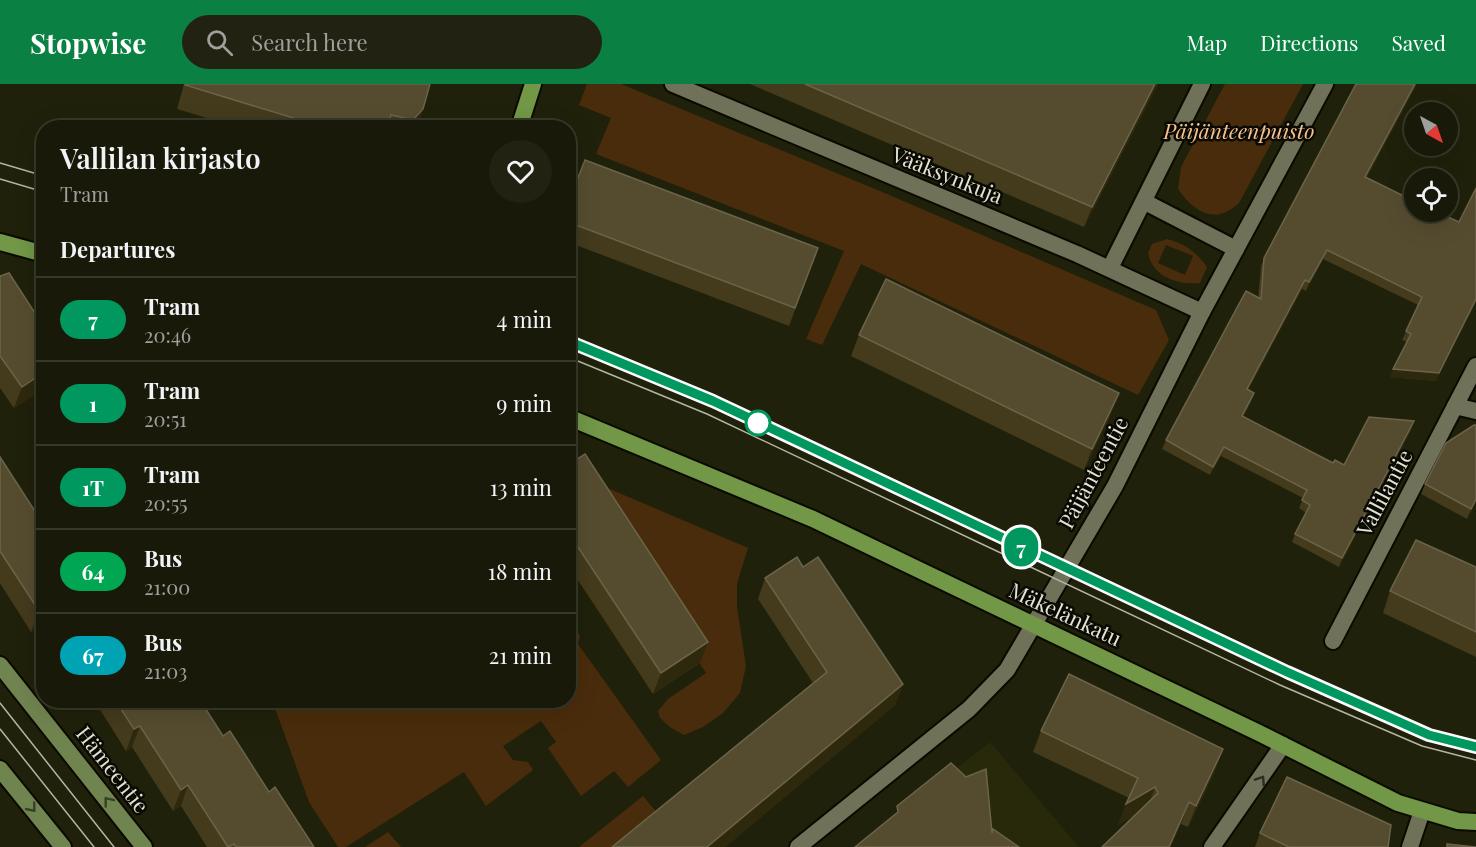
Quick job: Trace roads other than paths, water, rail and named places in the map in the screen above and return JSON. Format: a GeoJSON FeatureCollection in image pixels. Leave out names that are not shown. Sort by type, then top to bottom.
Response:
{"type":"FeatureCollection","features":[{"type":"Feature","properties":{"kind":"main road"},"geometry":{"type":"LineString","coordinates":[[522,120],[533,84]]}},
{"type":"Feature","properties":{"kind":"main road"},"geometry":{"type":"LineString","coordinates":[[0,242],[36,252]]}},
{"type":"Feature","properties":{"kind":"main road","name":"Mäkelänkatu"},"geometry":{"type":"LineString","coordinates":[[576,420],[770,499],[1283,745],[1398,803],[1458,821],[1476,822]]}},
{"type":"Feature","properties":{"kind":"main road","name":"Hämeentie"},"geometry":{"type":"LineString","coordinates":[[0,665],[144,847]]}},
{"type":"Feature","properties":{"kind":"main road"},"geometry":{"type":"LineString","coordinates":[[0,769],[63,847]]}},
{"type":"Feature","properties":{"kind":"street","name":"Vääksynkuja"},"geometry":{"type":"LineString","coordinates":[[673,84],[1110,268],[1203,312]]}},
{"type":"Feature","properties":{"kind":"street"},"geometry":{"type":"LineString","coordinates":[[1110,268],[1202,84]]}},
{"type":"Feature","properties":{"kind":"street","name":"Päijänteentie"},"geometry":{"type":"LineString","coordinates":[[798,847],[969,710],[1000,680],[1115,486],[1203,312],[1325,84]]}},
{"type":"Feature","properties":{"kind":"street"},"geometry":{"type":"LineString","coordinates":[[1145,202],[1236,249]]}},
{"type":"Feature","properties":{"kind":"street","name":"Vallilantie"},"geometry":{"type":"LineString","coordinates":[[1333,641],[1476,366]]}},
{"type":"Feature","properties":{"kind":"street"},"geometry":{"type":"LineString","coordinates":[[1455,406],[1476,411]]}},
{"type":"Feature","properties":{"kind":"street"},"geometry":{"type":"LineString","coordinates":[[1212,847],[1283,745]]}},
{"type":"Feature","properties":{"kind":"street"},"geometry":{"type":"LineString","coordinates":[[1410,847],[1422,811]]}},
{"type":"Feature","properties":{"kind":"tram line"},"geometry":{"type":"LineString","coordinates":[[0,163],[36,174]]}},
{"type":"Feature","properties":{"kind":"tram line"},"geometry":{"type":"LineString","coordinates":[[0,179],[36,190]]}},
{"type":"Feature","properties":{"kind":"tram line"},"geometry":{"type":"LineString","coordinates":[[576,344],[713,401],[1286,672],[1429,735],[1476,747]]}},
{"type":"Feature","properties":{"kind":"tram line","name":"7"},"geometry":{"type":"LineString","coordinates":[[576,344],[713,401],[1287,672],[1429,735],[1460,745],[1476,747]]}},
{"type":"Feature","properties":{"kind":"tram line"},"geometry":{"type":"LineString","coordinates":[[576,360],[707,414],[1280,685],[1422,746],[1476,760]]}},
{"type":"Feature","properties":{"kind":"tram line"},"geometry":{"type":"LineString","coordinates":[[0,703],[114,847]]}},
{"type":"Feature","properties":{"kind":"tram line"},"geometry":{"type":"LineString","coordinates":[[0,729],[94,847]]}},
{"type":"Feature","properties":{"kind":"park label","name":"Päijänteenpuisto"},"geometry":{"type":"Point","coordinates":[1239,132]}}]}
